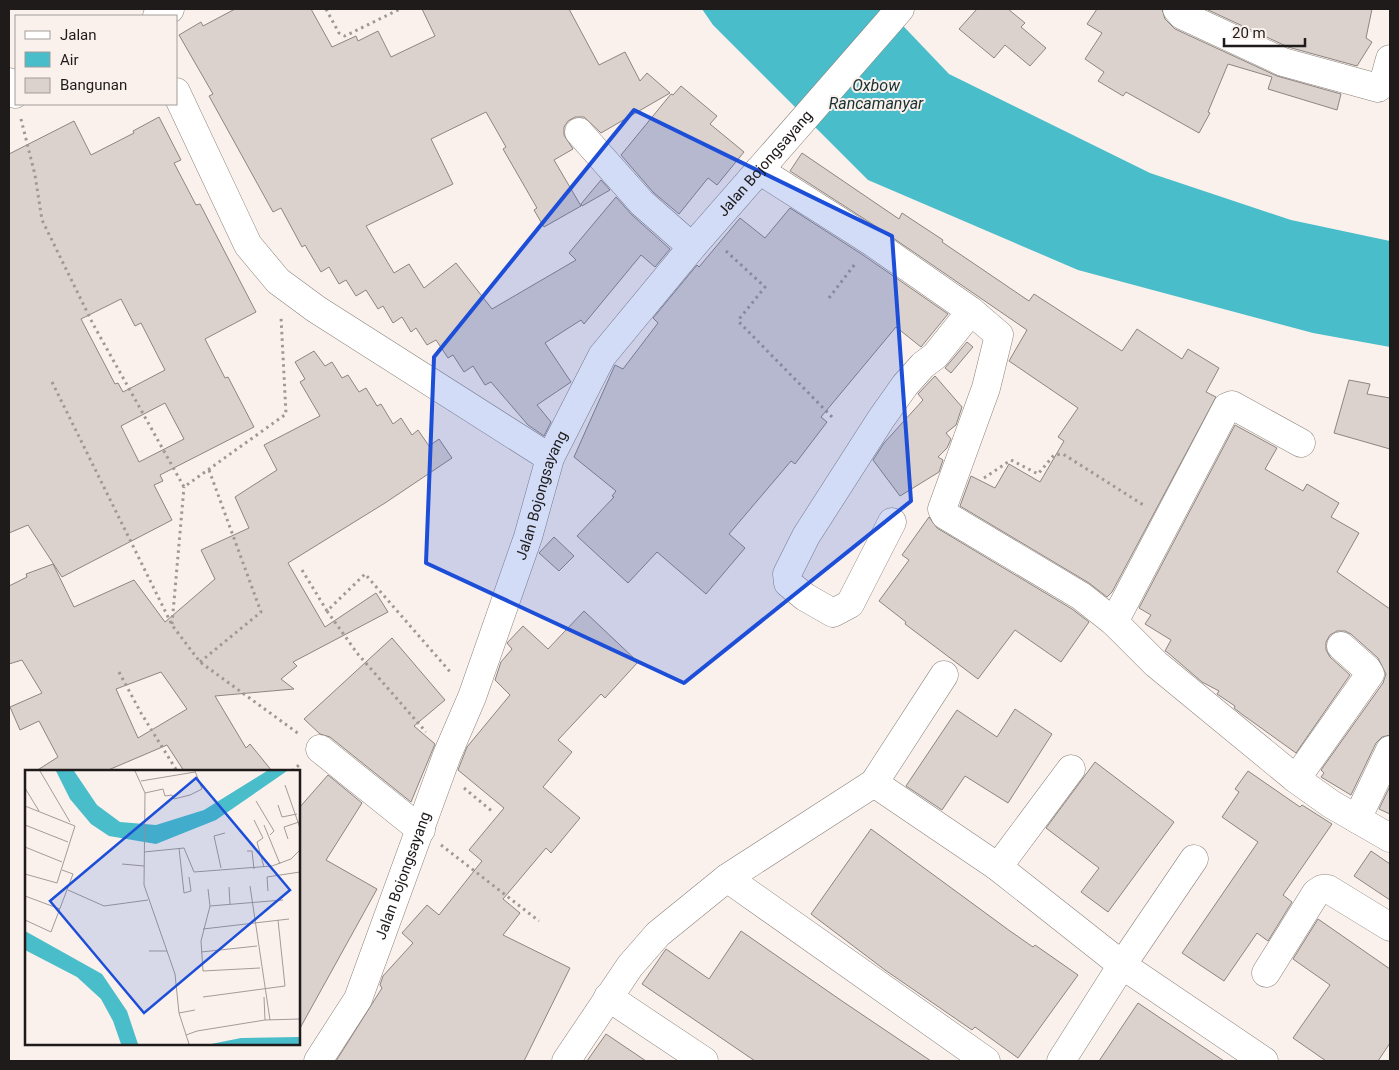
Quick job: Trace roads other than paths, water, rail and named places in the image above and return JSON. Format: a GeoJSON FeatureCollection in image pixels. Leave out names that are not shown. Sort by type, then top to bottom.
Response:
{"type":"FeatureCollection","features":[{"type":"Feature","properties":{"kind":"street","name":"Jalan Bojongsayang"},"geometry":{"type":"LineString","coordinates":[[318,1061],[358,999],[444,763],[472,697],[528,538],[550,458],[602,356],[698,239],[900,9]]}},
{"type":"Feature","properties":{"kind":"street"},"geometry":{"type":"LineString","coordinates":[[1177,9],[1182,15],[1283,62],[1378,88],[1383,84],[1390,58]]}},
{"type":"Feature","properties":{"kind":"street"},"geometry":{"type":"LineString","coordinates":[[178,96],[248,245],[278,281],[316,309],[550,458]]}},
{"type":"Feature","properties":{"kind":"street"},"geometry":{"type":"LineString","coordinates":[[579,132],[642,202],[698,239]]}},
{"type":"Feature","properties":{"kind":"street"},"geometry":{"type":"LineString","coordinates":[[763,165],[971,311],[999,335],[986,388],[942,509],[946,515],[1081,596],[1114,622],[1156,664],[1296,779],[1357,820],[1390,838]]}},
{"type":"Feature","properties":{"kind":"street"},"geometry":{"type":"LineString","coordinates":[[892,522],[850,604],[840,611],[834,613],[806,597],[788,583],[787,574],[806,536],[881,419],[922,364],[935,356],[971,311]]}},
{"type":"Feature","properties":{"kind":"street"},"geometry":{"type":"LineString","coordinates":[[1114,622],[1169,521],[1227,407],[1232,405],[1301,443]]}},
{"type":"Feature","properties":{"kind":"street"},"geometry":{"type":"LineString","coordinates":[[1296,779],[1370,674],[1367,669],[1341,646]]}},
{"type":"Feature","properties":{"kind":"street"},"geometry":{"type":"LineString","coordinates":[[566,1061],[630,966],[658,934],[727,878],[874,783],[944,675]]}},
{"type":"Feature","properties":{"kind":"street"},"geometry":{"type":"LineString","coordinates":[[320,749],[421,830]]}},
{"type":"Feature","properties":{"kind":"street"},"geometry":{"type":"LineString","coordinates":[[1357,820],[1390,750]]}},
{"type":"Feature","properties":{"kind":"street"},"geometry":{"type":"LineString","coordinates":[[998,867],[1071,769]]}},
{"type":"Feature","properties":{"kind":"street"},"geometry":{"type":"LineString","coordinates":[[874,783],[998,867],[1122,965],[1264,1061]]}},
{"type":"Feature","properties":{"kind":"street"},"geometry":{"type":"LineString","coordinates":[[1061,1061],[1122,965],[1194,859]]}},
{"type":"Feature","properties":{"kind":"street"},"geometry":{"type":"LineString","coordinates":[[727,878],[986,1061]]}},
{"type":"Feature","properties":{"kind":"street"},"geometry":{"type":"LineString","coordinates":[[1266,973],[1316,893],[1322,889],[1328,889],[1390,927]]}},
{"type":"Feature","properties":{"kind":"street"},"geometry":{"type":"LineString","coordinates":[[608,997],[704,1061]]}},
{"type":"Feature","properties":{"kind":"water","name":"Oxbow Rancamanyar"},"geometry":{"type":"Polygon","coordinates":[[[702,9],[887,9],[949,74],[1150,173],[1291,220],[1390,241],[1390,347],[1313,333],[1078,270],[868,180],[713,25],[702,9]]]}}]}
